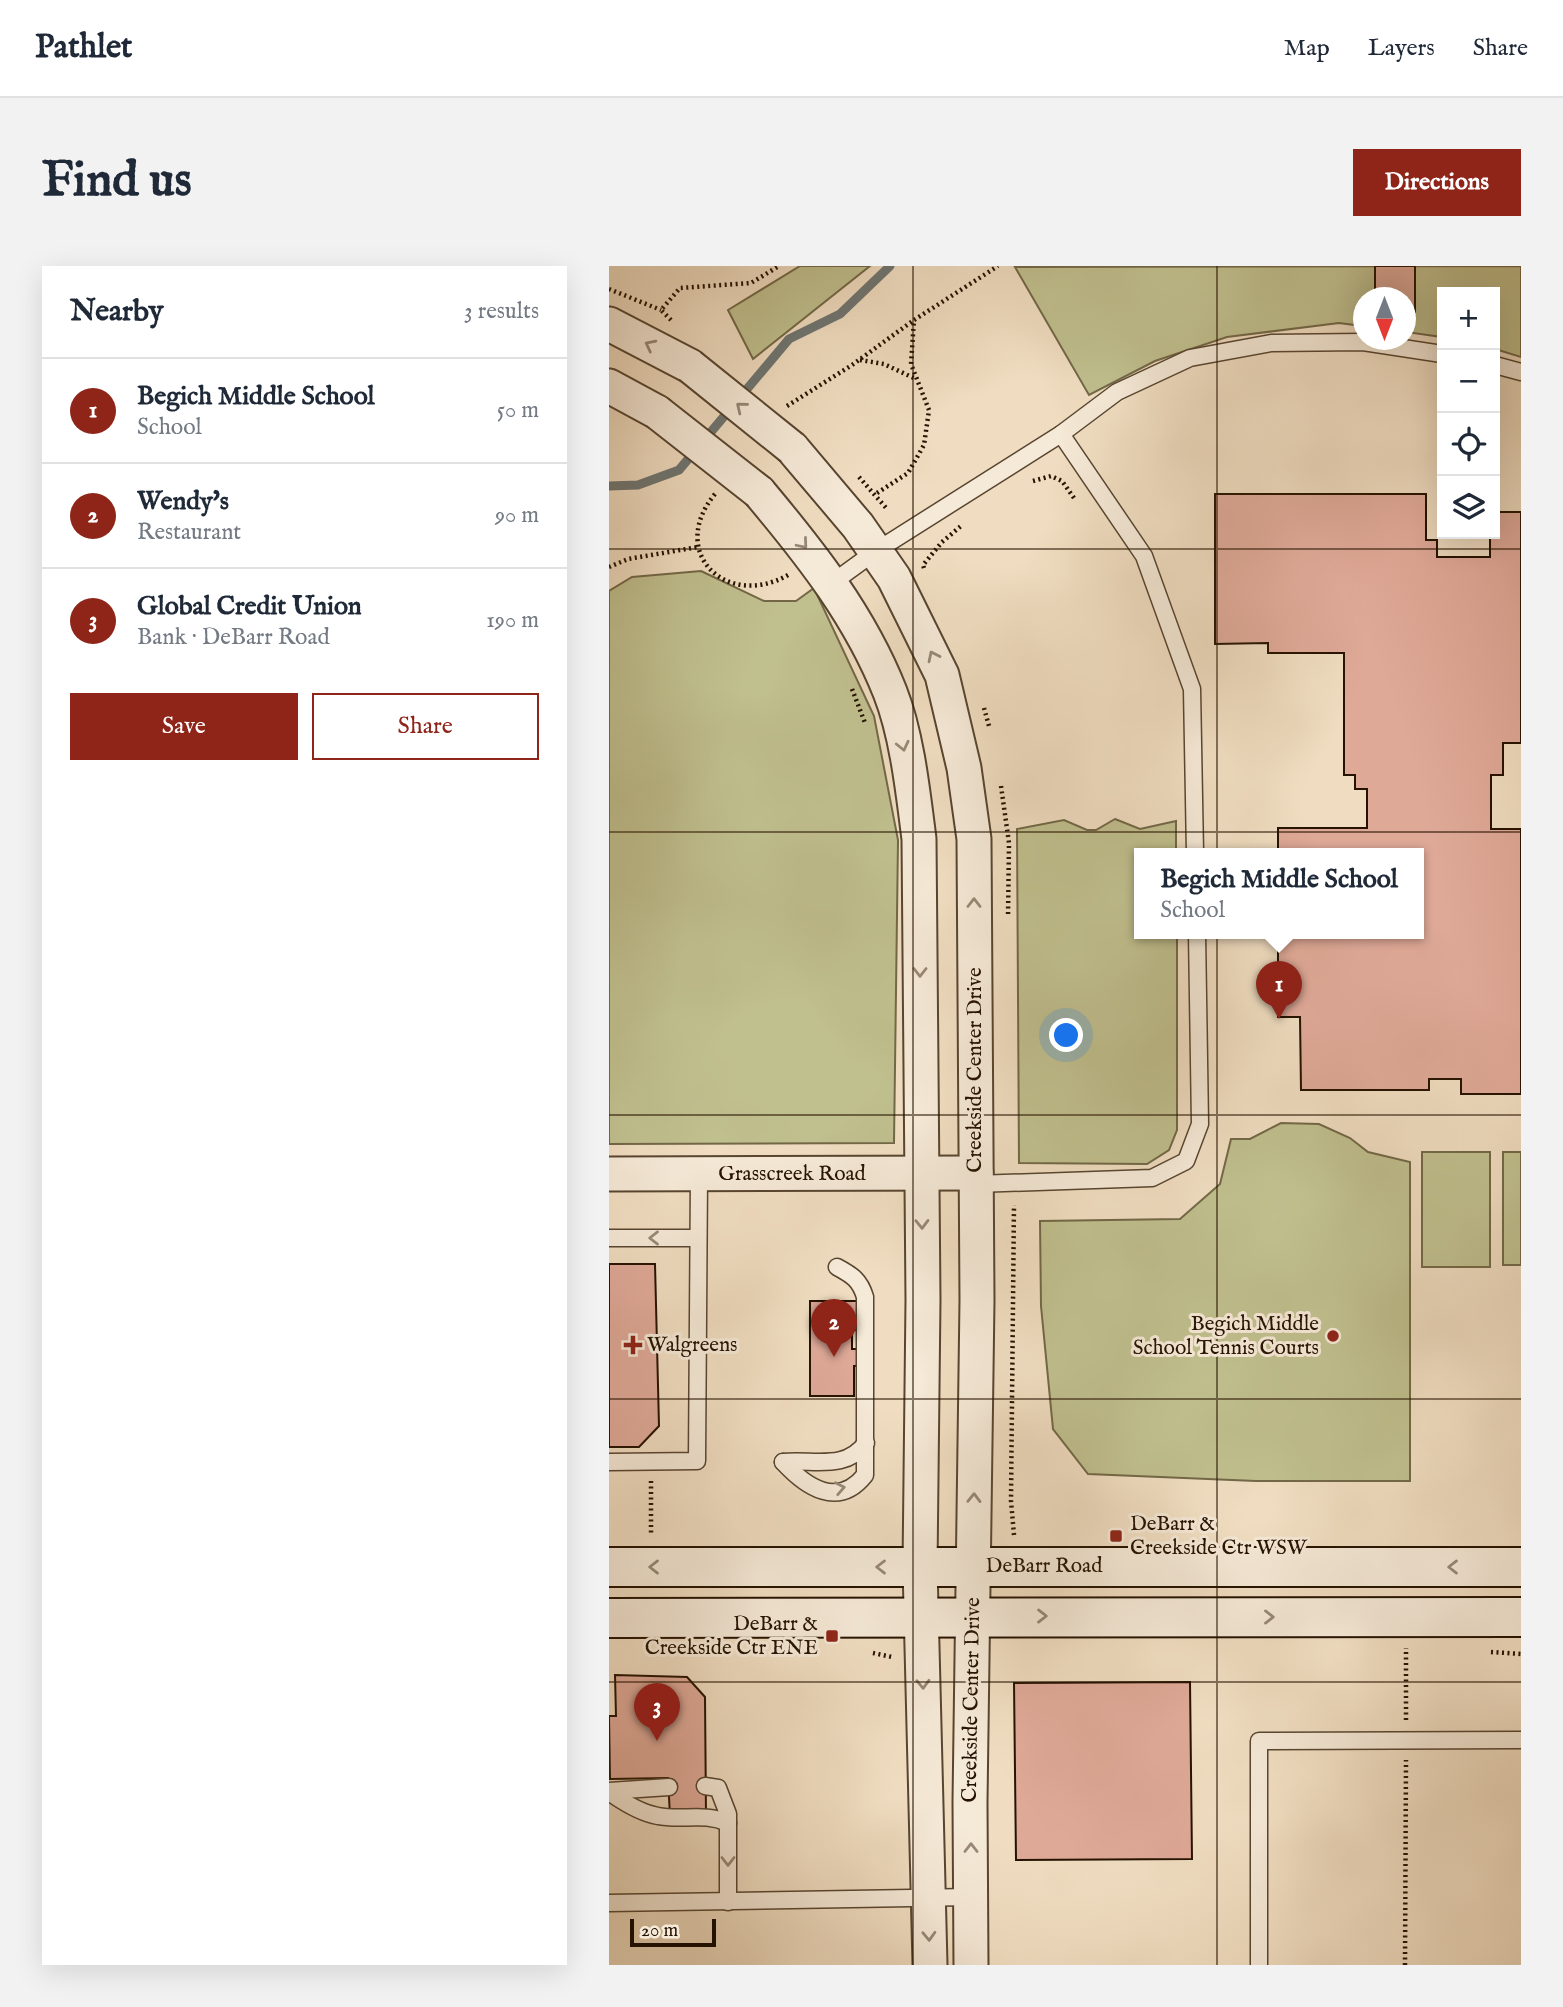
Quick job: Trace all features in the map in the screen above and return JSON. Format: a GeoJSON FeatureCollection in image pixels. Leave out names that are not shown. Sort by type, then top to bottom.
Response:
{"type":"FeatureCollection","features":[{"type":"Feature","properties":{"kind":"main road","name":"DeBarr Road"},"geometry":{"type":"LineString","coordinates":[[609,1567],[1521,1567]]}},
{"type":"Feature","properties":{"kind":"main road"},"geometry":{"type":"LineString","coordinates":[[609,1618],[1521,1617]]}},
{"type":"Feature","properties":{"kind":"street","name":"Creekside Center Drive"},"geometry":{"type":"LineString","coordinates":[[609,324],[690,366],[792,448],[876,551],[894,578],[942,675],[964,768],[974,845],[976,1179],[971,1965]]}},
{"type":"Feature","properties":{"kind":"street","name":"Creekside Center Drive"},"geometry":{"type":"LineString","coordinates":[[609,386],[657,412],[759,492],[832,583],[848,605],[891,694],[911,778],[920,849],[923,1300],[920,1567],[930,1965]]}},
{"type":"Feature","properties":{"kind":"street","name":"Grasscreek Road"},"geometry":{"type":"LineString","coordinates":[[609,1174],[921,1173],[976,1179]]}},
{"type":"Feature","properties":{"kind":"lane"},"geometry":{"type":"LineString","coordinates":[[832,583],[876,551],[1061,434],[1117,392],[1190,358],[1271,343],[1350,342],[1437,353]]}},
{"type":"Feature","properties":{"kind":"lane"},"geometry":{"type":"LineString","coordinates":[[1500,366],[1521,372]]}},
{"type":"Feature","properties":{"kind":"lane"},"geometry":{"type":"LineString","coordinates":[[1061,434],[1144,556],[1192,689],[1195,848]]}},
{"type":"Feature","properties":{"kind":"lane"},"geometry":{"type":"LineString","coordinates":[[976,1179],[1152,1178],[1186,1161],[1200,1124],[1197,939]]}},
{"type":"Feature","properties":{"kind":"lane"},"geometry":{"type":"LineString","coordinates":[[609,1462],[697,1461],[699,1174]]}},
{"type":"Feature","properties":{"kind":"lane"},"geometry":{"type":"LineString","coordinates":[[609,1238],[698,1238]]}},
{"type":"Feature","properties":{"kind":"lane"},"geometry":{"type":"LineString","coordinates":[[837,1267],[854,1276],[862,1284],[865,1297],[866,1443],[865,1475],[857,1484],[844,1490],[812,1488],[783,1462],[842,1461],[856,1456],[866,1443]]}},
{"type":"Feature","properties":{"kind":"lane"},"geometry":{"type":"LineString","coordinates":[[1259,1965],[1259,1741],[1521,1740]]}},
{"type":"Feature","properties":{"kind":"lane"},"geometry":{"type":"LineString","coordinates":[[705,1786],[713,1785],[723,1793],[728,1823],[727,1902]]}},
{"type":"Feature","properties":{"kind":"lane"},"geometry":{"type":"LineString","coordinates":[[609,1791],[669,1787]]}},
{"type":"Feature","properties":{"kind":"lane"},"geometry":{"type":"LineString","coordinates":[[609,1791],[626,1804],[657,1816],[714,1816],[728,1823]]}},
{"type":"Feature","properties":{"kind":"lane"},"geometry":{"type":"LineString","coordinates":[[609,1903],[971,1897]]}},
{"type":"Feature","properties":{"kind":"path"},"geometry":{"type":"LineString","coordinates":[[661,310],[680,288],[751,283],[779,266]]}},
{"type":"Feature","properties":{"kind":"path"},"geometry":{"type":"LineString","coordinates":[[786,406],[860,360],[914,320],[998,266]]}},
{"type":"Feature","properties":{"kind":"path"},"geometry":{"type":"LineString","coordinates":[[609,289],[661,310],[679,328]]}},
{"type":"Feature","properties":{"kind":"path"},"geometry":{"type":"LineString","coordinates":[[877,493],[908,473],[924,445],[929,411],[911,363],[914,320]]}},
{"type":"Feature","properties":{"kind":"path"},"geometry":{"type":"LineString","coordinates":[[860,360],[884,365],[917,379]]}},
{"type":"Feature","properties":{"kind":"path"},"geometry":{"type":"LineString","coordinates":[[609,567],[628,559],[698,547]]}},
{"type":"Feature","properties":{"kind":"path"},"geometry":{"type":"LineString","coordinates":[[783,564],[797,584]]}},
{"type":"Feature","properties":{"kind":"path"},"geometry":{"type":"LineString","coordinates":[[847,676],[867,728]]}},
{"type":"Feature","properties":{"kind":"path"},"geometry":{"type":"LineString","coordinates":[[1014,1203],[1010,1501],[1014,1520]]}},
{"type":"Feature","properties":{"kind":"path"},"geometry":{"type":"LineString","coordinates":[[651,1476],[652,1543]]}},
{"type":"Feature","properties":{"kind":"path"},"geometry":{"type":"LineString","coordinates":[[1405,1965],[1406,1647]]}},
{"type":"Feature","properties":{"kind":"shaded area"},"geometry":{"type":"Polygon","coordinates":[[[800,266],[870,266],[753,359],[728,310],[800,266]]]}},
{"type":"Feature","properties":{"kind":"shaded area"},"geometry":{"type":"Polygon","coordinates":[[[1521,266],[1521,357],[1500,351],[1500,287],[1437,287],[1437,336],[1416,333],[1416,287],[1353,287],[1353,325],[1339,323],[1227,337],[1155,361],[1089,395],[1015,267],[1521,266]]]}},
{"type":"Feature","properties":{"kind":"shaded area"},"geometry":{"type":"Polygon","coordinates":[[[701,571],[764,601],[796,601],[814,588],[874,716],[898,840],[894,1143],[609,1144],[609,591],[632,577],[701,571]]]}},
{"type":"Feature","properties":{"kind":"shaded area"},"geometry":{"type":"Polygon","coordinates":[[[1115,819],[1140,829],[1176,821],[1176,848],[1134,848],[1134,939],[1177,939],[1177,1130],[1169,1150],[1147,1164],[1019,1163],[1017,829],[1064,820],[1087,830],[1096,830],[1115,819]]]}},
{"type":"Feature","properties":{"kind":"shaded area"},"geometry":{"type":"Polygon","coordinates":[[[1281,1123],[1319,1124],[1350,1138],[1368,1152],[1410,1162],[1410,1481],[1256,1481],[1088,1474],[1053,1429],[1041,1306],[1040,1221],[1180,1219],[1220,1184],[1231,1139],[1250,1139],[1281,1123]]]}},
{"type":"Feature","properties":{"kind":"shaded area"},"geometry":{"type":"Polygon","coordinates":[[[1422,1152],[1490,1152],[1490,1267],[1422,1267],[1422,1152]]]}},
{"type":"Feature","properties":{"kind":"shaded area"},"geometry":{"type":"Polygon","coordinates":[[[1503,1152],[1521,1152],[1521,1265],[1503,1265],[1503,1152]]]}},
{"type":"Feature","properties":{"kind":"building"},"geometry":{"type":"Polygon","coordinates":[[[1375,266],[1415,266],[1415,287],[1375,287],[1375,266]]]}},
{"type":"Feature","properties":{"kind":"building"},"geometry":{"type":"Polygon","coordinates":[[[1215,494],[1426,494],[1426,540],[1437,540],[1437,557],[1490,557],[1490,539],[1500,539],[1500,512],[1521,512],[1521,743],[1503,743],[1503,775],[1491,775],[1491,829],[1521,829],[1521,1094],[1461,1094],[1461,1079],[1429,1079],[1429,1090],[1301,1090],[1300,1017],[1278,1017],[1278,939],[1424,939],[1424,848],[1278,848],[1278,828],[1367,828],[1367,789],[1355,789],[1355,775],[1344,775],[1344,653],[1268,653],[1268,643],[1215,644],[1215,494]]]}},
{"type":"Feature","properties":{"kind":"building","name":"Walgreens"},"geometry":{"type":"Polygon","coordinates":[[[609,1264],[655,1264],[659,1426],[639,1447],[609,1447],[609,1264]]]}},
{"type":"Feature","properties":{"kind":"building"},"geometry":{"type":"Polygon","coordinates":[[[810,1301],[858,1301],[858,1330],[852,1330],[852,1349],[858,1349],[858,1366],[854,1366],[854,1396],[810,1396],[810,1301]]]}},
{"type":"Feature","properties":{"kind":"building"},"geometry":{"type":"Polygon","coordinates":[[[615,1675],[687,1677],[705,1697],[706,1815],[670,1816],[668,1778],[610,1779],[609,1716],[616,1716],[615,1675]]]}},
{"type":"Feature","properties":{"kind":"building"},"geometry":{"type":"Polygon","coordinates":[[[1190,1682],[1192,1859],[1016,1860],[1014,1683],[1190,1682]]]}},
{"type":"Feature","properties":{"kind":"waterway"},"geometry":{"type":"LineString","coordinates":[[609,486],[638,485],[679,470],[789,339],[840,314],[890,266]]}},
{"type":"Feature","properties":{"kind":"place","name":"Begich Middle School"},"geometry":{"type":"Point","coordinates":[1279,1019]}},
{"type":"Feature","properties":{"kind":"place","name":"Begich Middle School Tennis Courts"},"geometry":{"type":"Point","coordinates":[1333,1336]}},
{"type":"Feature","properties":{"kind":"place","name":"Walgreens"},"geometry":{"type":"Point","coordinates":[633,1345]}},
{"type":"Feature","properties":{"kind":"place","name":"Wendy's"},"geometry":{"type":"Point","coordinates":[834,1357]}},
{"type":"Feature","properties":{"kind":"place","name":"DeBarr & Creekside Ctr WSW"},"geometry":{"type":"Point","coordinates":[1116,1536]}},
{"type":"Feature","properties":{"kind":"place","name":"DeBarr & Creekside Ctr ENE"},"geometry":{"type":"Point","coordinates":[832,1636]}},
{"type":"Feature","properties":{"kind":"place","name":"Global Credit Union"},"geometry":{"type":"Point","coordinates":[657,1741]}}]}
